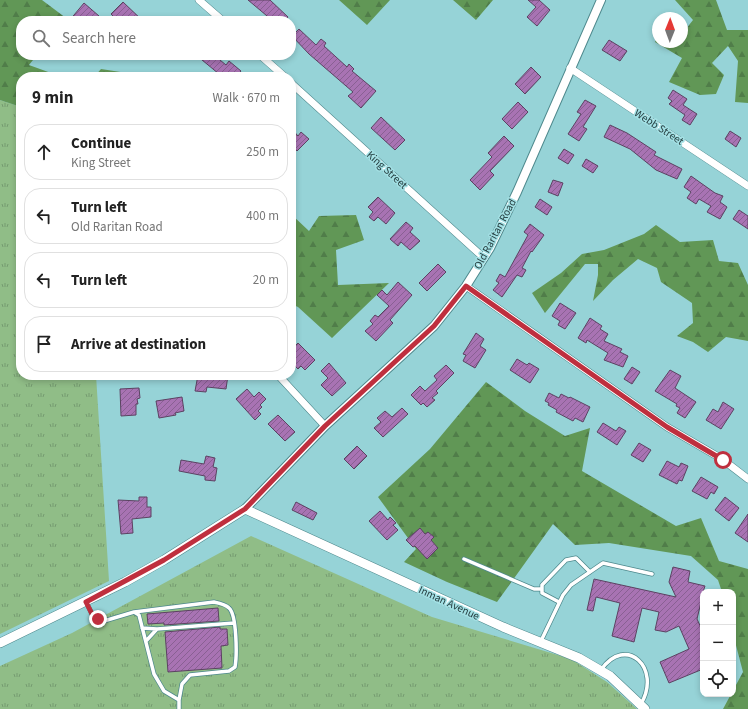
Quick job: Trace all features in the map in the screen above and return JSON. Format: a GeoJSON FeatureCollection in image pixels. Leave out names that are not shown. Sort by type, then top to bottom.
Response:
{"type":"FeatureCollection","features":[{"type":"Feature","properties":{"kind":"main road","name":"Old Raritan Road"},"geometry":{"type":"LineString","coordinates":[[0,643],[86,602],[164,560],[245,509]]}},
{"type":"Feature","properties":{"kind":"main road","name":"Inman Avenue"},"geometry":{"type":"LineString","coordinates":[[245,509],[503,627],[579,658],[610,676],[643,707]]}},
{"type":"Feature","properties":{"kind":"street"},"geometry":{"type":"LineString","coordinates":[[200,0],[218,16]]}},
{"type":"Feature","properties":{"kind":"street","name":"Old Raritan Road"},"geometry":{"type":"LineString","coordinates":[[245,509],[325,426],[434,326],[466,286],[484,258],[523,181],[570,68],[601,0]]}},
{"type":"Feature","properties":{"kind":"street"},"geometry":{"type":"LineString","coordinates":[[266,60],[279,72]]}},
{"type":"Feature","properties":{"kind":"street","name":"Webb Street"},"geometry":{"type":"LineString","coordinates":[[570,68],[748,186]]}},
{"type":"Feature","properties":{"kind":"street","name":"King Street"},"geometry":{"type":"LineString","coordinates":[[296,88],[484,258]]}},
{"type":"Feature","properties":{"kind":"street"},"geometry":{"type":"LineString","coordinates":[[466,286],[667,427],[722,459],[748,479]]}},
{"type":"Feature","properties":{"kind":"street"},"geometry":{"type":"LineString","coordinates":[[283,380],[325,426]]}},
{"type":"Feature","properties":{"kind":"lane"},"geometry":{"type":"LineString","coordinates":[[559,602],[542,593],[542,585],[566,560],[576,558],[590,572]]}},
{"type":"Feature","properties":{"kind":"lane"},"geometry":{"type":"LineString","coordinates":[[464,559],[534,589],[542,589]]}},
{"type":"Feature","properties":{"kind":"lane"},"geometry":{"type":"LineString","coordinates":[[540,642],[559,602],[571,584],[603,563],[652,574]]}},
{"type":"Feature","properties":{"kind":"lane"},"geometry":{"type":"LineString","coordinates":[[86,602],[93,616],[104,621],[134,612],[214,602],[223,604],[230,608],[234,623],[237,657],[235,667],[229,671],[190,676],[182,684],[179,709]]}},
{"type":"Feature","properties":{"kind":"lane"},"geometry":{"type":"LineString","coordinates":[[134,612],[139,615],[158,680],[164,691],[179,700]]}},
{"type":"Feature","properties":{"kind":"lane"},"geometry":{"type":"LineString","coordinates":[[142,628],[156,630],[234,623]]}},
{"type":"Feature","properties":{"kind":"lane"},"geometry":{"type":"LineString","coordinates":[[146,641],[156,630]]}},
{"type":"Feature","properties":{"kind":"lane"},"geometry":{"type":"LineString","coordinates":[[600,670],[607,660],[616,656],[627,654],[641,663],[648,674],[648,683],[643,707]]}},
{"type":"Feature","properties":{"kind":"green space"},"geometry":{"type":"Polygon","coordinates":[[[0,0],[42,0],[63,16],[16,16],[16,60],[33,60],[29,65],[48,72],[16,72],[16,105],[0,100],[0,0]]]}},
{"type":"Feature","properties":{"kind":"green space"},"geometry":{"type":"Polygon","coordinates":[[[339,0],[390,0],[367,25],[339,0]]]}},
{"type":"Feature","properties":{"kind":"green space"},"geometry":{"type":"Polygon","coordinates":[[[453,0],[493,0],[476,20],[453,0]]]}},
{"type":"Feature","properties":{"kind":"green space"},"geometry":{"type":"Polygon","coordinates":[[[675,0],[716,0],[727,30],[748,30],[748,103],[735,102],[738,61],[728,46],[712,63],[724,75],[716,94],[700,95],[669,82],[682,58],[665,48],[688,48],[688,26],[693,20],[688,14],[688,12],[686,12],[675,0]]]}},
{"type":"Feature","properties":{"kind":"green space"},"geometry":{"type":"Polygon","coordinates":[[[101,69],[120,72],[98,72],[101,69]]]}},
{"type":"Feature","properties":{"kind":"green space"},"geometry":{"type":"Polygon","coordinates":[[[0,100],[16,105],[16,380],[96,380],[109,581],[0,634],[0,100]]]}},
{"type":"Feature","properties":{"kind":"green space"},"geometry":{"type":"Polygon","coordinates":[[[356,215],[364,240],[336,250],[338,285],[389,283],[332,338],[296,306],[296,219],[309,231],[319,216],[356,215]]]}},
{"type":"Feature","properties":{"kind":"green space"},"geometry":{"type":"Polygon","coordinates":[[[656,225],[680,242],[713,240],[719,261],[738,263],[748,285],[748,341],[726,337],[708,352],[693,342],[677,336],[693,323],[692,303],[661,282],[657,268],[638,259],[613,280],[593,301],[598,275],[598,264],[585,264],[545,313],[532,293],[561,273],[582,254],[604,250],[644,234],[656,225]]]}},
{"type":"Feature","properties":{"kind":"green space"},"geometry":{"type":"Polygon","coordinates":[[[486,382],[525,411],[565,436],[590,428],[582,471],[676,526],[701,518],[719,561],[748,569],[748,709],[723,709],[729,697],[736,697],[736,685],[743,672],[736,645],[736,589],[721,589],[718,580],[691,556],[609,543],[575,545],[553,524],[497,602],[447,582],[404,562],[416,549],[378,497],[430,449],[486,382]]]}},
{"type":"Feature","properties":{"kind":"green space"},"geometry":{"type":"Polygon","coordinates":[[[251,536],[432,617],[571,659],[607,682],[637,709],[0,709],[0,666],[72,633],[251,536]]]}},
{"type":"Feature","properties":{"kind":"building"},"geometry":{"type":"Polygon","coordinates":[[[248,0],[270,0],[287,16],[267,16],[248,0]]]}},
{"type":"Feature","properties":{"kind":"building"},"geometry":{"type":"Polygon","coordinates":[[[528,0],[539,0],[550,10],[537,26],[527,17],[536,7],[528,0]]]}},
{"type":"Feature","properties":{"kind":"building"},"geometry":{"type":"Polygon","coordinates":[[[123,2],[138,16],[113,16],[111,14],[123,2]]]}},
{"type":"Feature","properties":{"kind":"building"},"geometry":{"type":"Polygon","coordinates":[[[84,3],[99,16],[73,16],[84,3]]]}},
{"type":"Feature","properties":{"kind":"building"},"geometry":{"type":"Polygon","coordinates":[[[299,29],[316,45],[321,39],[326,43],[324,46],[347,67],[349,64],[354,69],[352,71],[376,91],[361,108],[348,96],[353,92],[309,54],[296,40],[296,32],[299,29]]]}},
{"type":"Feature","properties":{"kind":"building"},"geometry":{"type":"Polygon","coordinates":[[[609,40],[627,51],[620,61],[602,50],[609,40]]]}},
{"type":"Feature","properties":{"kind":"building"},"geometry":{"type":"Polygon","coordinates":[[[202,60],[220,60],[226,65],[229,61],[241,71],[240,72],[217,72],[202,60]]]}},
{"type":"Feature","properties":{"kind":"building"},"geometry":{"type":"Polygon","coordinates":[[[531,67],[541,77],[525,94],[515,84],[531,67]]]}},
{"type":"Feature","properties":{"kind":"building"},"geometry":{"type":"Polygon","coordinates":[[[673,90],[687,99],[683,105],[697,114],[690,125],[682,120],[685,115],[669,104],[672,101],[668,98],[673,90]]]}},
{"type":"Feature","properties":{"kind":"building"},"geometry":{"type":"Polygon","coordinates":[[[585,100],[596,106],[583,127],[587,129],[579,141],[568,134],[581,114],[577,112],[585,100]]]}},
{"type":"Feature","properties":{"kind":"building"},"geometry":{"type":"Polygon","coordinates":[[[518,102],[528,112],[512,129],[502,119],[518,102]]]}},
{"type":"Feature","properties":{"kind":"building"},"geometry":{"type":"Polygon","coordinates":[[[381,117],[405,140],[395,150],[371,128],[381,117]]]}},
{"type":"Feature","properties":{"kind":"building"},"geometry":{"type":"Polygon","coordinates":[[[610,125],[627,133],[656,152],[654,155],[682,169],[677,179],[656,170],[630,149],[604,137],[610,125]]]}},
{"type":"Feature","properties":{"kind":"building"},"geometry":{"type":"Polygon","coordinates":[[[730,131],[741,138],[736,147],[725,139],[730,131]]]}},
{"type":"Feature","properties":{"kind":"building"},"geometry":{"type":"Polygon","coordinates":[[[301,132],[309,139],[297,151],[296,134],[298,136],[301,132]]]}},
{"type":"Feature","properties":{"kind":"building"},"geometry":{"type":"Polygon","coordinates":[[[504,136],[514,146],[490,171],[494,175],[480,190],[470,180],[492,157],[488,153],[504,136]]]}},
{"type":"Feature","properties":{"kind":"building"},"geometry":{"type":"Polygon","coordinates":[[[564,149],[574,155],[568,164],[558,158],[564,149]]]}},
{"type":"Feature","properties":{"kind":"building"},"geometry":{"type":"Polygon","coordinates":[[[586,159],[598,166],[593,173],[582,166],[586,159]]]}},
{"type":"Feature","properties":{"kind":"building"},"geometry":{"type":"Polygon","coordinates":[[[691,176],[715,193],[723,196],[720,202],[727,207],[720,219],[707,212],[711,206],[699,199],[696,204],[687,198],[691,192],[684,187],[691,176]]]}},
{"type":"Feature","properties":{"kind":"building"},"geometry":{"type":"Polygon","coordinates":[[[553,180],[563,183],[558,196],[548,192],[553,180]]]}},
{"type":"Feature","properties":{"kind":"building"},"geometry":{"type":"Polygon","coordinates":[[[378,197],[395,213],[386,224],[378,217],[374,221],[369,217],[373,212],[368,207],[378,197]]]}},
{"type":"Feature","properties":{"kind":"building"},"geometry":{"type":"Polygon","coordinates":[[[540,199],[552,207],[547,215],[535,207],[540,199]]]}},
{"type":"Feature","properties":{"kind":"building"},"geometry":{"type":"Polygon","coordinates":[[[739,210],[748,216],[748,229],[733,219],[739,210]]]}},
{"type":"Feature","properties":{"kind":"building"},"geometry":{"type":"Polygon","coordinates":[[[406,222],[413,228],[410,232],[420,241],[410,250],[401,242],[398,246],[390,239],[406,222]]]}},
{"type":"Feature","properties":{"kind":"building"},"geometry":{"type":"Polygon","coordinates":[[[530,224],[544,235],[532,252],[531,251],[522,268],[526,270],[522,277],[517,275],[502,297],[493,290],[499,283],[496,281],[500,274],[505,277],[528,235],[524,232],[530,224]]]}},
{"type":"Feature","properties":{"kind":"building"},"geometry":{"type":"Polygon","coordinates":[[[438,264],[446,272],[427,291],[419,283],[438,264]]]}},
{"type":"Feature","properties":{"kind":"building"},"geometry":{"type":"Polygon","coordinates":[[[398,282],[412,295],[390,320],[393,323],[376,341],[365,331],[373,324],[370,321],[375,315],[378,317],[389,306],[377,295],[382,290],[387,295],[398,282]]]}},
{"type":"Feature","properties":{"kind":"building"},"geometry":{"type":"Polygon","coordinates":[[[560,303],[576,313],[565,329],[558,325],[560,321],[552,316],[560,303]]]}},
{"type":"Feature","properties":{"kind":"building"},"geometry":{"type":"Polygon","coordinates":[[[590,318],[602,326],[600,329],[608,334],[604,341],[622,349],[620,352],[628,356],[623,367],[604,360],[608,353],[587,340],[586,343],[578,338],[590,318]]]}},
{"type":"Feature","properties":{"kind":"building"},"geometry":{"type":"Polygon","coordinates":[[[476,333],[484,339],[480,346],[486,350],[475,368],[463,361],[466,355],[463,354],[476,333]]]}},
{"type":"Feature","properties":{"kind":"building"},"geometry":{"type":"Polygon","coordinates":[[[298,343],[315,360],[305,370],[301,366],[298,369],[296,367],[296,345],[298,343]]]}},
{"type":"Feature","properties":{"kind":"building"},"geometry":{"type":"Polygon","coordinates":[[[517,359],[527,365],[529,363],[539,369],[530,383],[510,370],[517,359]]]}},
{"type":"Feature","properties":{"kind":"building"},"geometry":{"type":"Polygon","coordinates":[[[329,363],[346,383],[332,396],[321,385],[328,378],[321,371],[329,363]]]}},
{"type":"Feature","properties":{"kind":"building"},"geometry":{"type":"Polygon","coordinates":[[[446,365],[454,373],[436,391],[438,393],[432,398],[435,400],[427,407],[423,403],[421,405],[411,395],[420,386],[425,391],[437,380],[434,376],[446,365]]]}},
{"type":"Feature","properties":{"kind":"building"},"geometry":{"type":"Polygon","coordinates":[[[632,367],[640,372],[632,384],[624,379],[632,367]]]}},
{"type":"Feature","properties":{"kind":"building"},"geometry":{"type":"Polygon","coordinates":[[[670,370],[681,376],[675,388],[696,402],[685,418],[677,413],[680,408],[676,406],[677,404],[655,391],[670,370]]]}},
{"type":"Feature","properties":{"kind":"building"},"geometry":{"type":"Polygon","coordinates":[[[197,380],[227,380],[226,389],[207,387],[206,392],[195,391],[197,380]]]}},
{"type":"Feature","properties":{"kind":"building"},"geometry":{"type":"Polygon","coordinates":[[[139,388],[140,398],[137,399],[138,404],[136,404],[136,415],[121,416],[120,389],[139,388]]]}},
{"type":"Feature","properties":{"kind":"building"},"geometry":{"type":"Polygon","coordinates":[[[247,389],[254,397],[259,392],[266,399],[260,405],[262,407],[258,411],[261,414],[255,420],[236,399],[247,389]]]}},
{"type":"Feature","properties":{"kind":"building"},"geometry":{"type":"Polygon","coordinates":[[[549,393],[559,398],[561,394],[569,398],[570,397],[590,407],[583,422],[575,418],[573,421],[556,412],[557,410],[548,405],[549,403],[545,401],[549,393]]]}},
{"type":"Feature","properties":{"kind":"building"},"geometry":{"type":"Polygon","coordinates":[[[182,397],[184,411],[175,413],[176,415],[159,418],[156,401],[182,397]]]}},
{"type":"Feature","properties":{"kind":"building"},"geometry":{"type":"Polygon","coordinates":[[[723,402],[734,409],[721,429],[706,420],[713,409],[718,412],[723,402]]]}},
{"type":"Feature","properties":{"kind":"building"},"geometry":{"type":"Polygon","coordinates":[[[402,408],[408,414],[383,437],[374,428],[381,422],[377,418],[385,411],[392,417],[402,408]]]}},
{"type":"Feature","properties":{"kind":"building"},"geometry":{"type":"Polygon","coordinates":[[[278,415],[295,432],[285,441],[268,424],[278,415]]]}},
{"type":"Feature","properties":{"kind":"building"},"geometry":{"type":"Polygon","coordinates":[[[603,423],[616,431],[619,427],[626,431],[617,445],[597,432],[603,423]]]}},
{"type":"Feature","properties":{"kind":"building"},"geometry":{"type":"Polygon","coordinates":[[[639,443],[651,450],[643,462],[631,455],[639,443]]]}},
{"type":"Feature","properties":{"kind":"building"},"geometry":{"type":"Polygon","coordinates":[[[357,446],[367,456],[354,469],[344,459],[357,446]]]}},
{"type":"Feature","properties":{"kind":"building"},"geometry":{"type":"Polygon","coordinates":[[[206,456],[215,458],[213,467],[217,468],[215,481],[205,480],[205,476],[179,471],[181,460],[204,464],[206,456]]]}},
{"type":"Feature","properties":{"kind":"building"},"geometry":{"type":"Polygon","coordinates":[[[667,461],[679,467],[681,463],[688,466],[682,481],[679,480],[677,484],[659,475],[667,461]]]}},
{"type":"Feature","properties":{"kind":"building"},"geometry":{"type":"Polygon","coordinates":[[[701,477],[718,487],[714,494],[711,492],[707,499],[692,491],[701,477]]]}},
{"type":"Feature","properties":{"kind":"building"},"geometry":{"type":"Polygon","coordinates":[[[139,497],[147,497],[147,507],[151,507],[151,517],[132,519],[133,533],[121,534],[118,500],[139,501],[139,497]]]}},
{"type":"Feature","properties":{"kind":"building"},"geometry":{"type":"Polygon","coordinates":[[[725,497],[739,508],[729,521],[715,510],[725,497]]]}},
{"type":"Feature","properties":{"kind":"building"},"geometry":{"type":"Polygon","coordinates":[[[296,502],[317,513],[313,520],[292,510],[296,502]]]}},
{"type":"Feature","properties":{"kind":"building"},"geometry":{"type":"Polygon","coordinates":[[[380,511],[388,520],[390,517],[396,523],[393,525],[398,530],[387,540],[369,521],[380,511]]]}},
{"type":"Feature","properties":{"kind":"building"},"geometry":{"type":"Polygon","coordinates":[[[748,514],[748,542],[735,533],[748,514]]]}},
{"type":"Feature","properties":{"kind":"building"},"geometry":{"type":"Polygon","coordinates":[[[420,528],[425,534],[428,532],[434,537],[431,540],[438,548],[427,559],[415,546],[413,547],[406,540],[420,528]]]}},
{"type":"Feature","properties":{"kind":"building"},"geometry":{"type":"Polygon","coordinates":[[[673,567],[690,571],[688,582],[705,586],[704,589],[700,589],[700,606],[697,619],[700,626],[700,670],[669,683],[660,662],[689,649],[679,626],[666,632],[655,630],[659,612],[642,608],[634,642],[612,636],[620,603],[596,597],[593,611],[587,610],[594,579],[676,597],[669,582],[673,567]]]}},
{"type":"Feature","properties":{"kind":"building"},"geometry":{"type":"Polygon","coordinates":[[[218,608],[219,621],[164,625],[164,623],[148,624],[147,614],[218,608]]]}},
{"type":"Feature","properties":{"kind":"building"},"geometry":{"type":"Polygon","coordinates":[[[220,627],[220,629],[227,629],[228,645],[221,646],[222,668],[168,672],[165,632],[220,627]]]}},
{"type":"Feature","properties":{"kind":"route"},"geometry":{"type":"LineString","coordinates":[[98,619],[93,616],[86,602],[164,560],[245,509],[325,426],[434,326],[466,286],[667,427],[723,460]]}}]}
